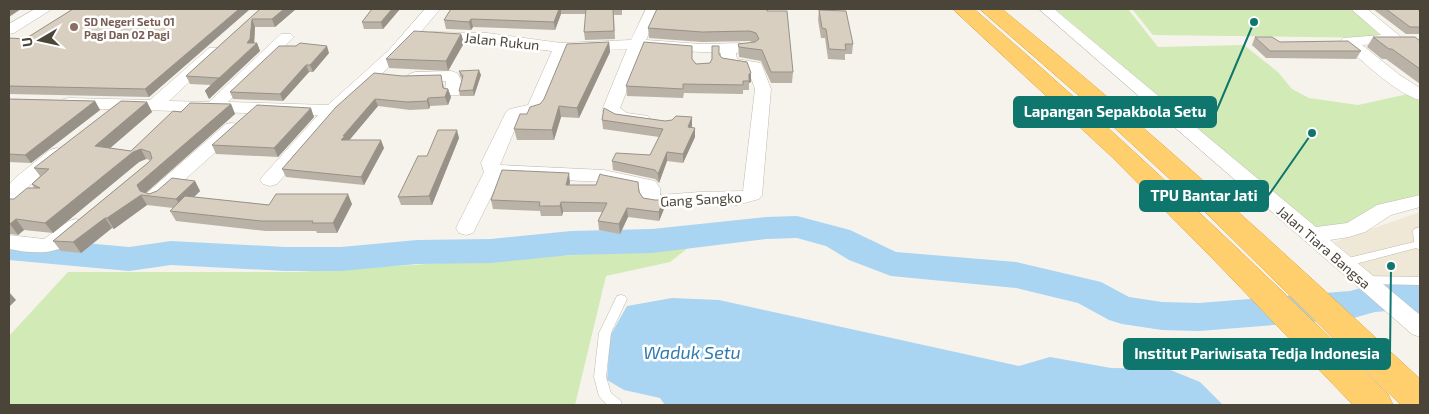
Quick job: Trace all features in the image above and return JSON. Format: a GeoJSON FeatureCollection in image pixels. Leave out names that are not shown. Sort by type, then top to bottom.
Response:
{"type":"FeatureCollection","features":[{"type":"Feature","properties":{"kind":"highway"},"geometry":{"type":"LineString","coordinates":[[963,9],[1107,140],[1375,405]]}},
{"type":"Feature","properties":{"kind":"highway"},"geometry":{"type":"LineString","coordinates":[[990,9],[1042,51],[1137,135],[1268,256],[1420,401]]}},
{"type":"Feature","properties":{"kind":"street"},"geometry":{"type":"LineString","coordinates":[[9,30],[45,9]]}},
{"type":"Feature","properties":{"kind":"street"},"geometry":{"type":"LineString","coordinates":[[270,180],[332,110],[394,54],[433,9]]}},
{"type":"Feature","properties":{"kind":"street"},"geometry":{"type":"LineString","coordinates":[[653,9],[611,110],[622,117],[658,122]]}},
{"type":"Feature","properties":{"kind":"street","name":"Jalan Tiara Bangsa"},"geometry":{"type":"LineString","coordinates":[[1046,9],[1420,328]]}},
{"type":"Feature","properties":{"kind":"street"},"geometry":{"type":"LineString","coordinates":[[1358,9],[1395,40]]}},
{"type":"Feature","properties":{"kind":"street","name":"Jalan Rukun"},"geometry":{"type":"LineString","coordinates":[[413,33],[487,38],[561,48],[637,44],[702,49],[749,48]]}},
{"type":"Feature","properties":{"kind":"street"},"geometry":{"type":"LineString","coordinates":[[215,105],[286,37]]}},
{"type":"Feature","properties":{"kind":"street"},"geometry":{"type":"LineString","coordinates":[[154,105],[225,41]]}},
{"type":"Feature","properties":{"kind":"street"},"geometry":{"type":"LineString","coordinates":[[1330,41],[1412,41]]}},
{"type":"Feature","properties":{"kind":"street"},"geometry":{"type":"LineString","coordinates":[[1348,41],[1395,79],[1420,95]]}},
{"type":"Feature","properties":{"kind":"street"},"geometry":{"type":"LineString","coordinates":[[466,228],[494,171],[491,169],[490,163],[512,116],[516,113],[534,109],[561,48]]}},
{"type":"Feature","properties":{"kind":"street","name":"Gang Sangko"},"geometry":{"type":"LineString","coordinates":[[494,171],[604,176],[648,185],[651,200],[656,202],[700,198],[737,199],[752,195],[763,86],[758,78],[755,66],[729,63],[728,48]]}},
{"type":"Feature","properties":{"kind":"street"},"geometry":{"type":"LineString","coordinates":[[702,49],[702,68]]}},
{"type":"Feature","properties":{"kind":"street"},"geometry":{"type":"LineString","coordinates":[[371,74],[404,77],[449,76],[454,80],[453,91]]}},
{"type":"Feature","properties":{"kind":"street"},"geometry":{"type":"LineString","coordinates":[[55,102],[154,105],[180,111],[215,105],[332,110]]}},
{"type":"Feature","properties":{"kind":"street"},"geometry":{"type":"LineString","coordinates":[[97,123],[120,105]]}},
{"type":"Feature","properties":{"kind":"street"},"geometry":{"type":"LineString","coordinates":[[155,196],[256,106]]}},
{"type":"Feature","properties":{"kind":"street"},"geometry":{"type":"LineString","coordinates":[[9,195],[23,181],[68,146]]}},
{"type":"Feature","properties":{"kind":"street"},"geometry":{"type":"LineString","coordinates":[[1311,235],[1349,230],[1358,227],[1384,210],[1420,201]]}},
{"type":"Feature","properties":{"kind":"street"},"geometry":{"type":"LineString","coordinates":[[9,242],[41,248],[49,246],[59,241],[88,216]]}},
{"type":"Feature","properties":{"kind":"lane"},"geometry":{"type":"LineString","coordinates":[[1344,263],[1420,245],[1418,231],[1420,230]]}},
{"type":"Feature","properties":{"kind":"lane"},"geometry":{"type":"LineString","coordinates":[[1367,283],[1420,281]]}},
{"type":"Feature","properties":{"kind":"lane"},"geometry":{"type":"LineString","coordinates":[[616,405],[606,396],[600,377],[605,333],[621,299]]}},
{"type":"Feature","properties":{"kind":"shaded area"},"geometry":{"type":"Polygon","coordinates":[[[1420,212],[1420,293],[1387,289],[1334,242],[1420,212]]]}},
{"type":"Feature","properties":{"kind":"green space"},"geometry":{"type":"Polygon","coordinates":[[[1055,9],[1128,9],[1158,47],[1244,45],[1278,72],[1292,89],[1309,98],[1358,105],[1408,94],[1420,101],[1420,196],[1383,205],[1358,220],[1312,232],[1237,162],[1055,9]]]}},
{"type":"Feature","properties":{"kind":"green space"},"geometry":{"type":"Polygon","coordinates":[[[1132,9],[1350,9],[1386,38],[1153,35],[1132,9]]]}},
{"type":"Feature","properties":{"kind":"green space"},"geometry":{"type":"Polygon","coordinates":[[[688,248],[670,262],[606,276],[575,405],[9,405],[9,336],[68,272],[298,272],[688,248]]]}},
{"type":"Feature","properties":{"kind":"water","name":"Waduk Setu"},"geometry":{"type":"Polygon","coordinates":[[[672,298],[719,300],[1019,366],[1050,357],[1111,368],[1168,369],[1200,382],[1223,405],[665,405],[660,398],[624,390],[607,380],[610,336],[627,306],[672,298]]]}},
{"type":"Feature","properties":{"kind":"building"},"geometry":{"type":"Polygon","coordinates":[[[73,9],[239,9],[145,89],[9,86],[9,38],[25,39],[73,9]]]}},
{"type":"Feature","properties":{"kind":"building"},"geometry":{"type":"Polygon","coordinates":[[[260,9],[284,9],[272,19],[252,19],[250,39],[247,43],[257,43],[205,91],[219,78],[186,76],[260,9]]]}},
{"type":"Feature","properties":{"kind":"building"},"geometry":{"type":"Polygon","coordinates":[[[372,9],[392,9],[381,22],[362,22],[372,9]]]}},
{"type":"Feature","properties":{"kind":"building"},"geometry":{"type":"Polygon","coordinates":[[[451,9],[559,9],[554,22],[471,19],[469,22],[444,20],[451,9]]]}},
{"type":"Feature","properties":{"kind":"building"},"geometry":{"type":"Polygon","coordinates":[[[586,9],[613,9],[614,31],[584,32],[586,9]]]}},
{"type":"Feature","properties":{"kind":"building"},"geometry":{"type":"Polygon","coordinates":[[[657,9],[767,9],[767,11],[787,11],[793,72],[771,72],[762,50],[739,47],[738,44],[755,42],[759,39],[756,33],[750,31],[702,32],[648,28],[657,9]]]}},
{"type":"Feature","properties":{"kind":"building"},"geometry":{"type":"Polygon","coordinates":[[[1386,9],[1420,10],[1420,27],[1410,27],[1386,9]]]}},
{"type":"Feature","properties":{"kind":"building"},"geometry":{"type":"Polygon","coordinates":[[[819,10],[846,11],[853,44],[845,44],[846,50],[829,49],[826,29],[822,28],[819,10]]]}},
{"type":"Feature","properties":{"kind":"building"},"geometry":{"type":"Polygon","coordinates":[[[414,31],[461,34],[446,61],[386,59],[414,31]]]}},
{"type":"Feature","properties":{"kind":"building"},"geometry":{"type":"Polygon","coordinates":[[[1255,37],[1272,37],[1280,42],[1348,41],[1361,51],[1270,51],[1255,37]]]}},
{"type":"Feature","properties":{"kind":"building"},"geometry":{"type":"Polygon","coordinates":[[[1373,37],[1415,37],[1420,41],[1420,69],[1392,49],[1389,49],[1373,37]]]}},
{"type":"Feature","properties":{"kind":"building"},"geometry":{"type":"Polygon","coordinates":[[[609,42],[577,108],[559,106],[552,130],[514,129],[520,114],[527,114],[530,107],[540,104],[544,99],[567,44],[609,42]]]}},
{"type":"Feature","properties":{"kind":"building"},"geometry":{"type":"Polygon","coordinates":[[[644,42],[692,46],[692,59],[696,64],[710,63],[712,59],[712,46],[719,46],[719,54],[722,58],[747,62],[751,73],[749,74],[749,81],[743,81],[743,85],[683,84],[683,89],[626,86],[644,42]]]}},
{"type":"Feature","properties":{"kind":"building"},"geometry":{"type":"Polygon","coordinates":[[[300,43],[327,46],[310,65],[306,65],[280,94],[230,92],[279,46],[296,46],[300,43]]]}},
{"type":"Feature","properties":{"kind":"building"},"geometry":{"type":"Polygon","coordinates":[[[479,70],[473,90],[459,91],[463,76],[459,71],[479,70]]]}},
{"type":"Feature","properties":{"kind":"building"},"geometry":{"type":"Polygon","coordinates":[[[374,73],[402,76],[441,75],[443,88],[448,89],[445,97],[428,98],[427,101],[407,102],[375,99],[341,140],[381,140],[361,177],[282,169],[336,107],[374,73]]]}},
{"type":"Feature","properties":{"kind":"building"},"geometry":{"type":"Polygon","coordinates":[[[9,99],[95,101],[25,155],[9,154],[9,99]]]}},
{"type":"Feature","properties":{"kind":"building"},"geometry":{"type":"Polygon","coordinates":[[[121,101],[147,102],[95,146],[131,151],[173,111],[181,112],[190,103],[231,104],[137,185],[140,191],[149,194],[157,191],[172,178],[195,181],[176,199],[141,195],[105,218],[73,242],[53,241],[149,162],[152,158],[150,152],[141,149],[133,152],[45,223],[16,219],[9,224],[9,199],[14,199],[27,188],[40,188],[32,184],[49,169],[34,168],[121,101]]]}},
{"type":"Feature","properties":{"kind":"building"},"geometry":{"type":"Polygon","coordinates":[[[257,105],[311,108],[274,148],[212,145],[257,105]]]}},
{"type":"Feature","properties":{"kind":"building"},"geometry":{"type":"Polygon","coordinates":[[[604,108],[615,114],[665,121],[672,120],[676,116],[692,117],[688,127],[695,128],[683,154],[667,152],[658,174],[655,170],[612,161],[616,153],[650,155],[663,129],[602,120],[604,108]]]}},
{"type":"Feature","properties":{"kind":"building"},"geometry":{"type":"Polygon","coordinates":[[[438,130],[457,130],[429,196],[398,197],[418,156],[427,156],[438,130]]]}},
{"type":"Feature","properties":{"kind":"building"},"geometry":{"type":"Polygon","coordinates":[[[502,170],[569,173],[566,185],[596,185],[600,174],[638,182],[639,192],[643,198],[663,200],[659,212],[627,208],[619,224],[598,221],[607,203],[561,202],[560,206],[539,206],[540,202],[491,200],[502,170]]]}},
{"type":"Feature","properties":{"kind":"building"},"geometry":{"type":"Polygon","coordinates":[[[276,194],[348,194],[333,223],[261,221],[170,211],[185,196],[269,205],[276,194]]]}},
{"type":"Feature","properties":{"kind":"waterway"},"geometry":{"type":"LineString","coordinates":[[9,248],[129,259],[171,253],[285,259],[341,259],[417,252],[491,251],[571,243],[652,241],[766,228],[797,227],[838,238],[861,251],[891,264],[1016,275],[1088,292],[1122,310],[1162,316],[1199,317],[1350,305],[1375,298],[1399,296],[1420,299]]}},
{"type":"Feature","properties":{"kind":"place","name":"Lapangan Sepakbola Setu"},"geometry":{"type":"Point","coordinates":[1254,22]}},
{"type":"Feature","properties":{"kind":"place","name":"SD Negeri Setu 01 Pagi Dan 02 Pagi"},"geometry":{"type":"Point","coordinates":[74,27]}},
{"type":"Feature","properties":{"kind":"place","name":"TPU Bantar Jati"},"geometry":{"type":"Point","coordinates":[1312,133]}},
{"type":"Feature","properties":{"kind":"place","name":"Institut Pariwisata Tedja Indonesia"},"geometry":{"type":"Point","coordinates":[1391,266]}}]}
